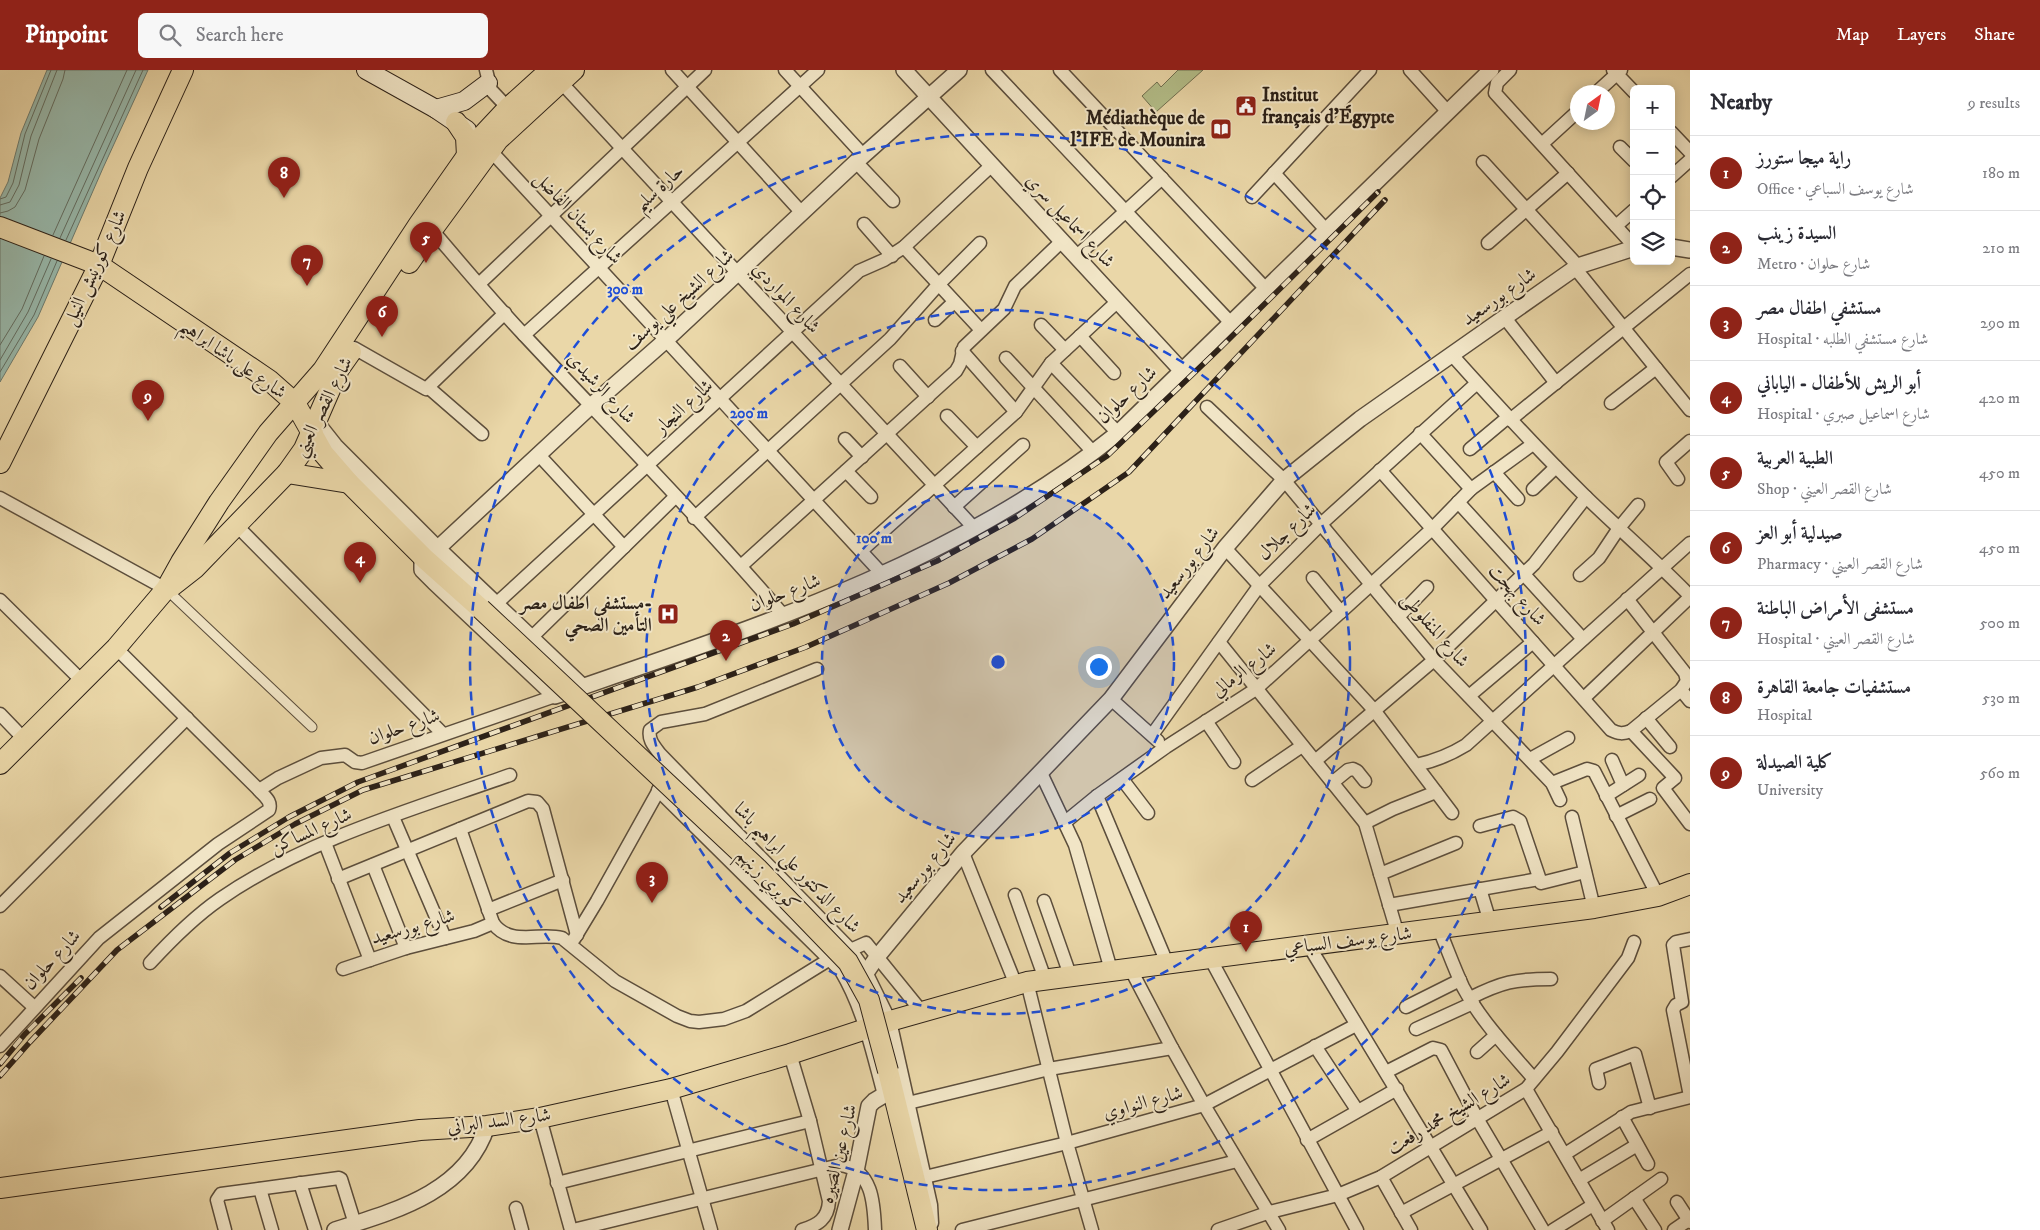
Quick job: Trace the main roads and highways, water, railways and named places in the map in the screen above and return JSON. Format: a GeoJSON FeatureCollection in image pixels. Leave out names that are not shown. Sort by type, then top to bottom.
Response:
{"type":"FeatureCollection","features":[{"type":"Feature","properties":{"kind":"main road","name":"شارع كورنيش النيل"},"geometry":{"type":"LineString","coordinates":[[0,463],[98,265],[138,168],[183,70]]}},
{"type":"Feature","properties":{"kind":"main road"},"geometry":{"type":"LineString","coordinates":[[366,70],[456,122],[466,137],[478,149]]}},
{"type":"Feature","properties":{"kind":"main road","name":"شارع القصر العيني"},"geometry":{"type":"LineString","coordinates":[[0,764],[116,648],[166,589],[219,502],[268,433],[323,370],[419,224],[508,108],[559,73]]}},
{"type":"Feature","properties":{"kind":"main road","name":"شارع القصر العيني"},"geometry":{"type":"LineString","coordinates":[[166,589],[186,576],[287,473],[304,449],[339,369],[432,230],[478,149],[510,128],[559,73]]}},
{"type":"Feature","properties":{"kind":"main road"},"geometry":{"type":"LineString","coordinates":[[436,109],[464,101],[487,76]]}},
{"type":"Feature","properties":{"kind":"main road","name":"شارع على باشا ابراهيم"},"geometry":{"type":"LineString","coordinates":[[0,227],[98,265],[269,380],[295,403],[313,428],[323,453],[349,483],[431,553],[489,606]]}},
{"type":"Feature","properties":{"kind":"main road"},"geometry":{"type":"LineString","coordinates":[[287,473],[349,483]]}},
{"type":"Feature","properties":{"kind":"main road","name":"كوبري زينهم"},"geometry":{"type":"LineString","coordinates":[[489,606],[757,868],[848,962],[869,1000],[927,1230]]}},
{"type":"Feature","properties":{"kind":"main road","name":"شارع يوسف السباعي"},"geometry":{"type":"LineString","coordinates":[[890,1022],[1029,982],[1070,975],[1398,935],[1594,908],[1658,896],[1690,884]]}},
{"type":"Feature","properties":{"kind":"main road","name":"شارع السد البراني"},"geometry":{"type":"LineString","coordinates":[[0,1188],[420,1130],[487,1126],[540,1118],[671,1089],[890,1022]]}},
{"type":"Feature","properties":{"kind":"water"},"geometry":{"type":"Polygon","coordinates":[[[47,70],[148,70],[38,317],[0,382],[0,198],[8,182],[21,133],[47,70]]]}},
{"type":"Feature","properties":{"kind":"railway"},"geometry":{"type":"LineString","coordinates":[[161,907],[230,853],[289,817],[358,782],[793,624],[937,561],[1015,518],[1107,456],[1218,350],[1378,192]]}},
{"type":"Feature","properties":{"kind":"railway"},"geometry":{"type":"LineString","coordinates":[[0,1076],[117,950],[235,860],[295,824],[363,790],[698,687],[806,647],[949,583],[1032,539],[1129,472],[1385,200]]}},
{"type":"Feature","properties":{"kind":"railway"},"geometry":{"type":"LineString","coordinates":[[0,1064],[25,1034],[81,978]]}},
{"type":"Feature","properties":{"kind":"place","name":"Institut français d'Égypte"},"geometry":{"type":"Point","coordinates":[1246,106]}},
{"type":"Feature","properties":{"kind":"place","name":"Médiathèque de l’IFE de Mounira"},"geometry":{"type":"Point","coordinates":[1221,129]}},
{"type":"Feature","properties":{"kind":"place","name":"مستشفيات جامعة القاهرة"},"geometry":{"type":"Point","coordinates":[284,198]}},
{"type":"Feature","properties":{"kind":"place","name":"الطبية العربية"},"geometry":{"type":"Point","coordinates":[426,263]}},
{"type":"Feature","properties":{"kind":"place","name":"مستشفى الأمراض الباطنة"},"geometry":{"type":"Point","coordinates":[307,286]}},
{"type":"Feature","properties":{"kind":"place","name":"صيدلية أبو العز"},"geometry":{"type":"Point","coordinates":[382,337]}},
{"type":"Feature","properties":{"kind":"place","name":"كلية الصيدلة"},"geometry":{"type":"Point","coordinates":[148,421]}},
{"type":"Feature","properties":{"kind":"place","name":"أبو الريش للأطفال - الياباني"},"geometry":{"type":"Point","coordinates":[360,583]}},
{"type":"Feature","properties":{"kind":"place","name":"مستشفي اطفال مصر- التأمين الصحي"},"geometry":{"type":"Point","coordinates":[668,614]}},
{"type":"Feature","properties":{"kind":"place","name":"السيدة زينب"},"geometry":{"type":"Point","coordinates":[726,661]}},
{"type":"Feature","properties":{"kind":"place","name":"مستشفي اطفال مصر"},"geometry":{"type":"Point","coordinates":[652,903]}},
{"type":"Feature","properties":{"kind":"place","name":"راية ميجا ستورز"},"geometry":{"type":"Point","coordinates":[1246,952]}}]}
